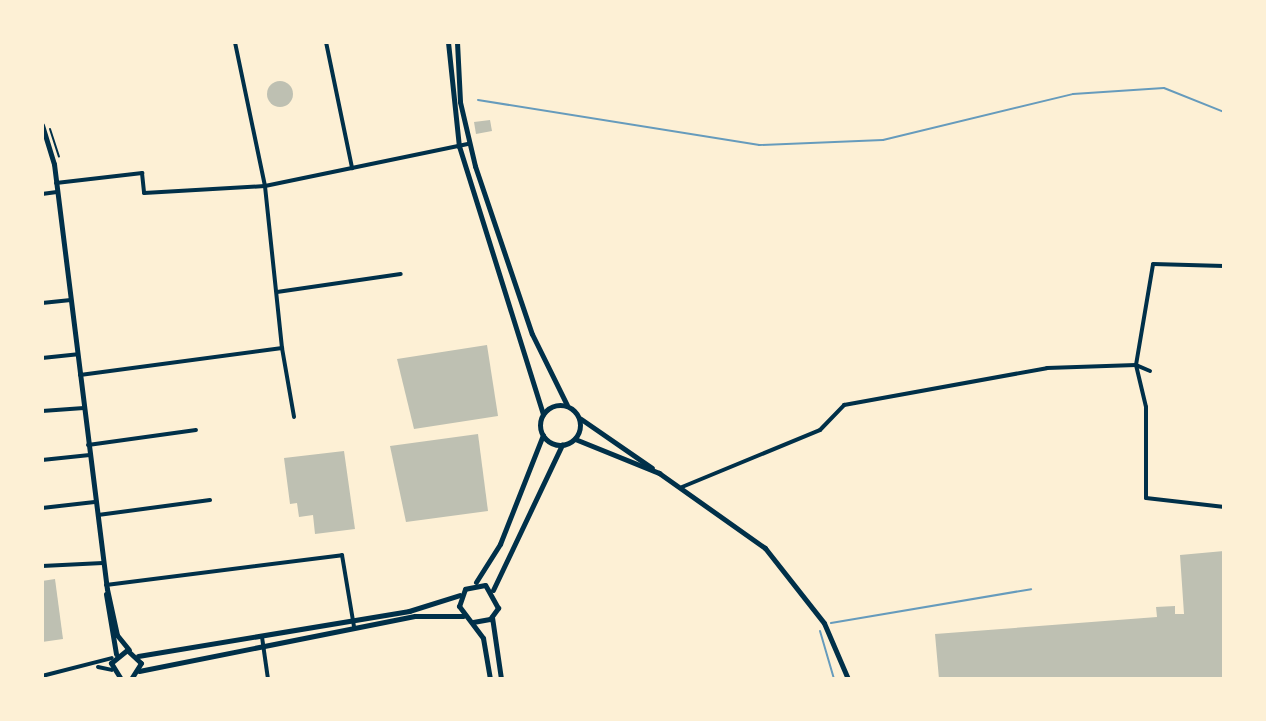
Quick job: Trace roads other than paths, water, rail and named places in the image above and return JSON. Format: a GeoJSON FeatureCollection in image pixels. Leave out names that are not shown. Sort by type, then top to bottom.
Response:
{"type":"FeatureCollection","features":[{"type":"Feature","properties":{"kind":"street"},"geometry":{"type":"LineString","coordinates":[[235,42],[265,186],[282,348],[294,417]]}},
{"type":"Feature","properties":{"kind":"street"},"geometry":{"type":"LineString","coordinates":[[326,42],[352,168]]}},
{"type":"Feature","properties":{"kind":"street"},"geometry":{"type":"LineString","coordinates":[[132,679],[139,671],[460,595],[475,584],[500,544],[543,435],[543,414],[459,146],[448,42]]}},
{"type":"Feature","properties":{"kind":"street"},"geometry":{"type":"LineString","coordinates":[[457,42],[468,144],[537,348],[567,405],[580,418],[682,487],[780,562],[824,623],[848,679]]}},
{"type":"Feature","properties":{"kind":"street"},"geometry":{"type":"LineString","coordinates":[[42,125],[56,183],[78,354],[114,656],[112,670]]}},
{"type":"Feature","properties":{"kind":"street"},"geometry":{"type":"LineString","coordinates":[[56,183],[142,173],[144,193],[265,186],[468,144]]}},
{"type":"Feature","properties":{"kind":"street"},"geometry":{"type":"LineString","coordinates":[[42,194],[57,192]]}},
{"type":"Feature","properties":{"kind":"street"},"geometry":{"type":"LineString","coordinates":[[1224,266],[1153,264],[1136,365],[1146,407],[1146,498],[1224,507]]}},
{"type":"Feature","properties":{"kind":"street"},"geometry":{"type":"LineString","coordinates":[[277,292],[401,274]]}},
{"type":"Feature","properties":{"kind":"street"},"geometry":{"type":"LineString","coordinates":[[42,303],[71,300]]}},
{"type":"Feature","properties":{"kind":"street"},"geometry":{"type":"LineString","coordinates":[[80,375],[282,348]]}},
{"type":"Feature","properties":{"kind":"street"},"geometry":{"type":"LineString","coordinates":[[42,358],[78,354]]}},
{"type":"Feature","properties":{"kind":"street"},"geometry":{"type":"LineString","coordinates":[[682,487],[820,430],[844,405],[1047,368],[1136,365],[1150,371]]}},
{"type":"Feature","properties":{"kind":"street"},"geometry":{"type":"LineString","coordinates":[[543,414],[567,405]]}},
{"type":"Feature","properties":{"kind":"street"},"geometry":{"type":"LineString","coordinates":[[42,411],[84,408]]}},
{"type":"Feature","properties":{"kind":"street"},"geometry":{"type":"LineString","coordinates":[[575,439],[580,418]]}},
{"type":"Feature","properties":{"kind":"street"},"geometry":{"type":"LineString","coordinates":[[88,445],[196,430]]}},
{"type":"Feature","properties":{"kind":"street"},"geometry":{"type":"LineString","coordinates":[[543,435],[562,445]]}},
{"type":"Feature","properties":{"kind":"street"},"geometry":{"type":"LineString","coordinates":[[501,679],[492,617],[493,590],[562,445],[575,439],[659,473]]}},
{"type":"Feature","properties":{"kind":"street"},"geometry":{"type":"LineString","coordinates":[[42,460],[90,455]]}},
{"type":"Feature","properties":{"kind":"street"},"geometry":{"type":"LineString","coordinates":[[97,516],[210,500]]}},
{"type":"Feature","properties":{"kind":"street"},"geometry":{"type":"LineString","coordinates":[[42,508],[95,502]]}},
{"type":"Feature","properties":{"kind":"street"},"geometry":{"type":"LineString","coordinates":[[106,587],[342,555],[354,627]]}},
{"type":"Feature","properties":{"kind":"street"},"geometry":{"type":"LineString","coordinates":[[42,566],[103,563]]}},
{"type":"Feature","properties":{"kind":"street"},"geometry":{"type":"LineString","coordinates":[[475,584],[493,590]]}},
{"type":"Feature","properties":{"kind":"street"},"geometry":{"type":"LineString","coordinates":[[106,587],[117,635],[138,656],[463,616],[473,622],[488,652],[490,679]]}},
{"type":"Feature","properties":{"kind":"street"},"geometry":{"type":"LineString","coordinates":[[460,595],[463,616]]}},
{"type":"Feature","properties":{"kind":"street"},"geometry":{"type":"LineString","coordinates":[[473,622],[492,617]]}},
{"type":"Feature","properties":{"kind":"street"},"geometry":{"type":"LineString","coordinates":[[262,640],[268,679]]}},
{"type":"Feature","properties":{"kind":"street"},"geometry":{"type":"LineString","coordinates":[[98,667],[129,650]]}},
{"type":"Feature","properties":{"kind":"street"},"geometry":{"type":"LineString","coordinates":[[138,656],[139,671]]}},
{"type":"Feature","properties":{"kind":"street"},"geometry":{"type":"LineString","coordinates":[[42,676],[98,667],[112,670],[120,679]]}},
{"type":"Feature","properties":{"kind":"waterway"},"geometry":{"type":"LineString","coordinates":[[478,100],[759,145],[883,140],[1073,94],[1164,88],[1224,112]]}},
{"type":"Feature","properties":{"kind":"waterway"},"geometry":{"type":"LineString","coordinates":[[831,623],[1031,589]]}},
{"type":"Feature","properties":{"kind":"waterway"},"geometry":{"type":"LineString","coordinates":[[820,631],[834,679]]}}]}
